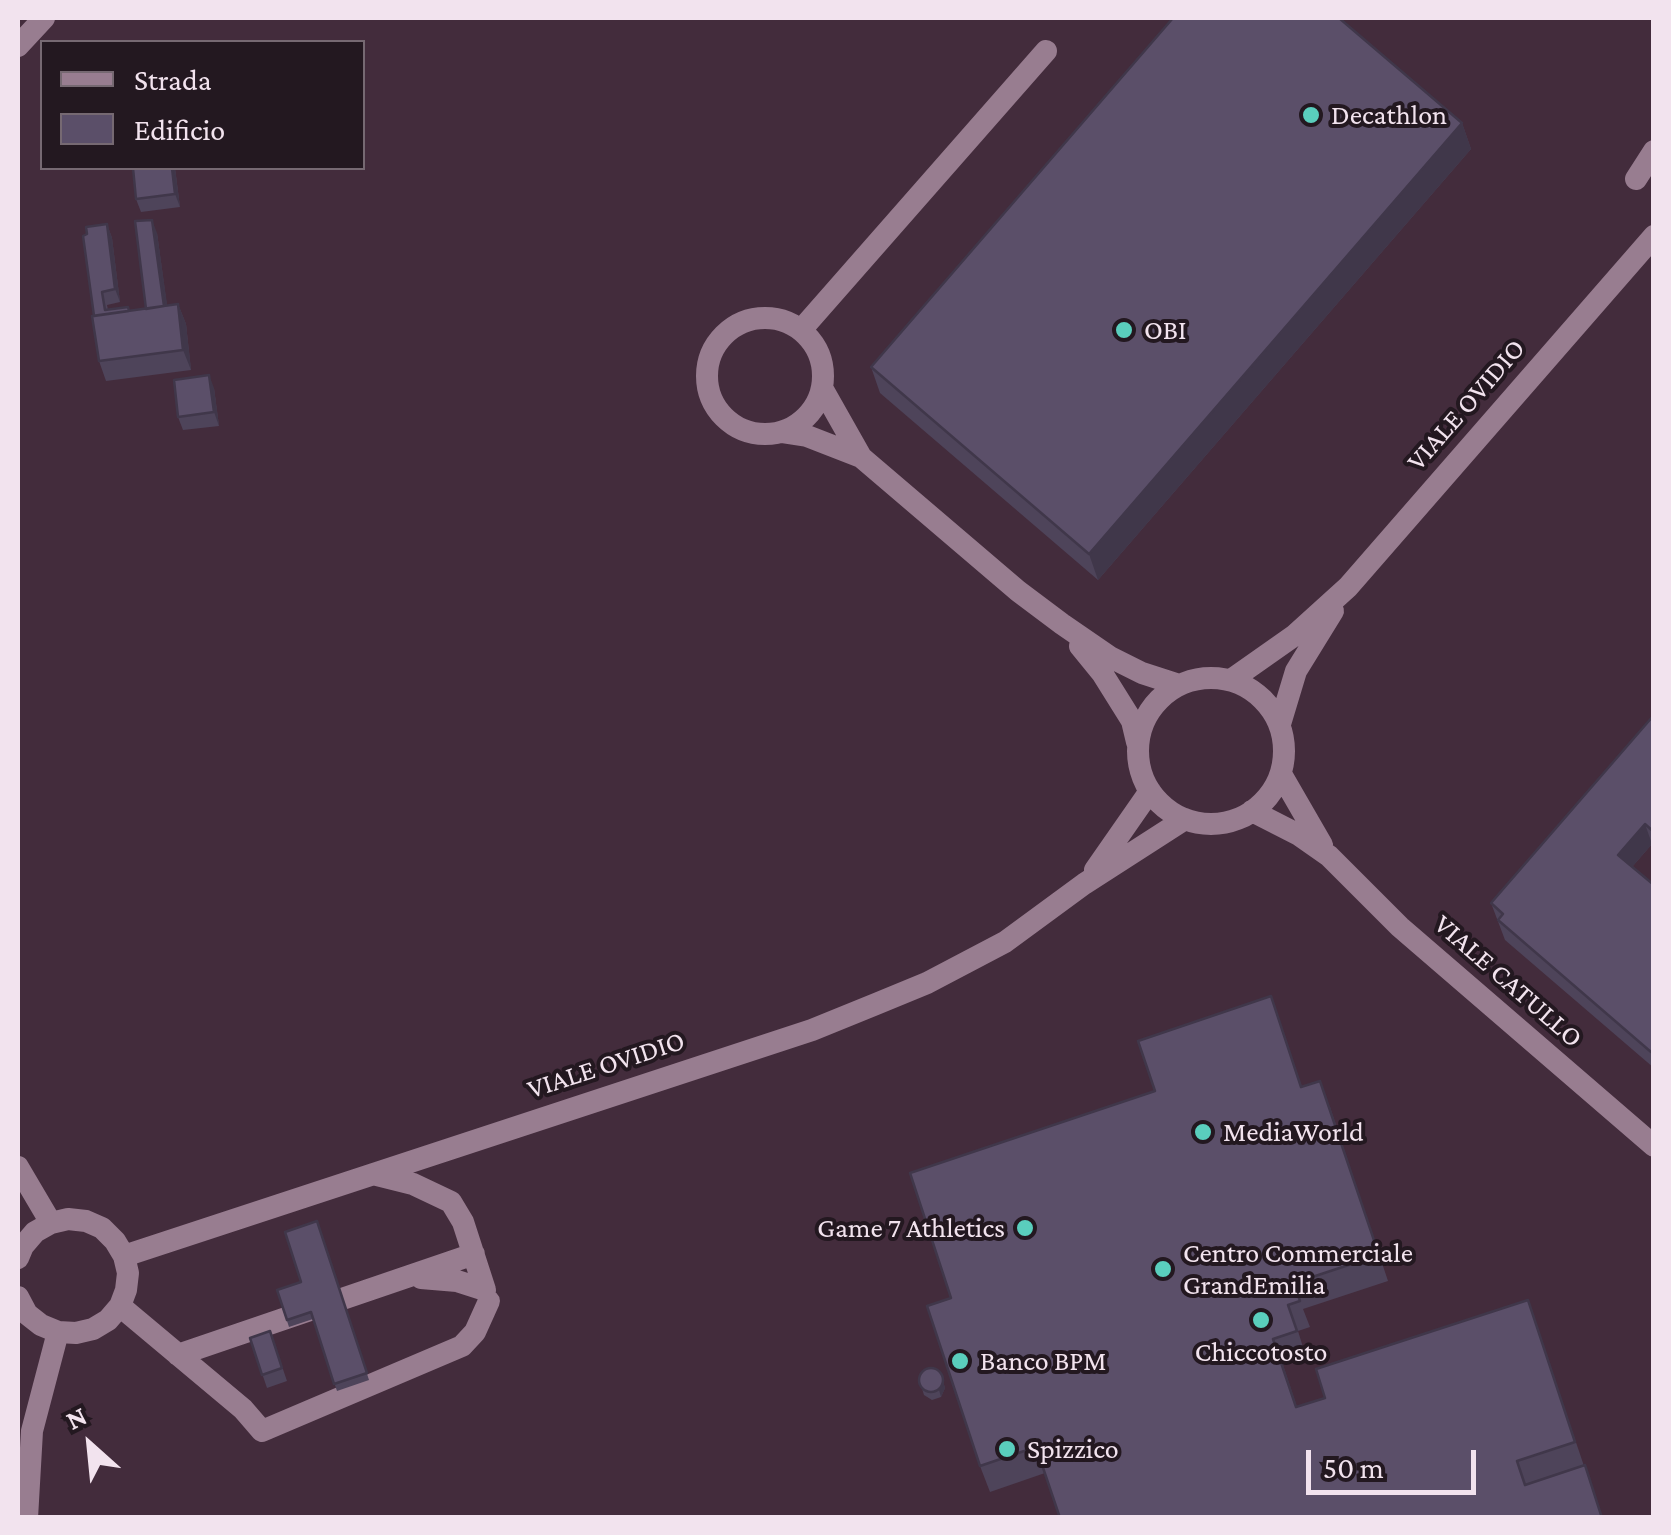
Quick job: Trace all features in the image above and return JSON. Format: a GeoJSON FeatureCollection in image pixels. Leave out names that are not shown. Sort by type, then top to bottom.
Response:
{"type":"FeatureCollection","features":[{"type":"Feature","properties":{"kind":"street"},"geometry":{"type":"LineString","coordinates":[[18,46],[44,18]]}},
{"type":"Feature","properties":{"kind":"street"},"geometry":{"type":"LineString","coordinates":[[800,330],[1046,51]]}},
{"type":"Feature","properties":{"kind":"street"},"geometry":{"type":"LineString","coordinates":[[1636,178],[1654,151]]}},
{"type":"Feature","properties":{"kind":"street","name":"VIALE OVIDIO"},"geometry":{"type":"LineString","coordinates":[[1630,262],[1654,223]]}},
{"type":"Feature","properties":{"kind":"street","name":"VIALE OVIDIO"},"geometry":{"type":"LineString","coordinates":[[1231,680],[1295,635],[1348,587],[1654,236]]}},
{"type":"Feature","properties":{"kind":"street"},"geometry":{"type":"LineString","coordinates":[[781,432],[808,416],[822,388],[822,362],[800,330],[773,319],[744,322],[720,339],[707,366],[709,395],[726,420],[752,434],[781,432],[807,436],[861,458],[1018,591],[1110,657],[1142,674],[1178,685],[1213,678],[1231,680],[1260,697],[1280,724],[1284,749],[1280,774],[1269,795],[1252,812],[1231,821],[1208,824],[1165,808],[1140,769],[1132,721],[1102,673],[1062,624]]}},
{"type":"Feature","properties":{"kind":"street"},"geometry":{"type":"LineString","coordinates":[[822,388],[861,458]]}},
{"type":"Feature","properties":{"kind":"street","name":"VIALE OVIDIO"},"geometry":{"type":"LineString","coordinates":[[1280,724],[1296,672],[1348,587]]}},
{"type":"Feature","properties":{"kind":"street"},"geometry":{"type":"LineString","coordinates":[[1138,745],[1150,710],[1178,685]]}},
{"type":"Feature","properties":{"kind":"street","name":"VIALE CATULLO"},"geometry":{"type":"LineString","coordinates":[[1280,774],[1329,856]]}},
{"type":"Feature","properties":{"kind":"street","name":"VIALE OVIDIO"},"geometry":{"type":"LineString","coordinates":[[1084,884],[1150,790]]}},
{"type":"Feature","properties":{"kind":"street","name":"VIALE CATULLO"},"geometry":{"type":"LineString","coordinates":[[1252,812],[1299,835],[1329,856],[1400,927],[1654,1146]]}},
{"type":"Feature","properties":{"kind":"street","name":"VIALE OVIDIO"},"geometry":{"type":"LineString","coordinates":[[124,1256],[812,1030],[927,982],[1006,942],[1084,884],[1186,819]]}},
{"type":"Feature","properties":{"kind":"street"},"geometry":{"type":"LineString","coordinates":[[18,1167],[51,1223]]}},
{"type":"Feature","properties":{"kind":"street"},"geometry":{"type":"LineString","coordinates":[[370,1174],[413,1184],[452,1202],[463,1222],[486,1290],[457,1280],[406,1277]]}},
{"type":"Feature","properties":{"kind":"street"},"geometry":{"type":"LineString","coordinates":[[18,1258],[22,1246],[35,1232],[51,1223],[86,1221],[115,1240],[128,1273],[120,1306],[108,1320],[76,1334],[41,1325],[27,1314],[18,1297]]}},
{"type":"Feature","properties":{"kind":"street"},"geometry":{"type":"LineString","coordinates":[[178,1355],[474,1254]]}},
{"type":"Feature","properties":{"kind":"street"},"geometry":{"type":"LineString","coordinates":[[120,1306],[243,1410],[262,1431],[462,1346],[489,1302]]}},
{"type":"Feature","properties":{"kind":"street"},"geometry":{"type":"LineString","coordinates":[[27,1518],[32,1431],[58,1332]]}},
{"type":"Feature","properties":{"kind":"building","name":"OBI"},"geometry":{"type":"Polygon","coordinates":[[[1173,18],[1339,18],[1462,123],[1089,554],[871,367],[1173,18]]]}},
{"type":"Feature","properties":{"kind":"building"},"geometry":{"type":"Polygon","coordinates":[[[133,170],[172,170],[175,194],[136,199],[133,170]]]}},
{"type":"Feature","properties":{"kind":"building"},"geometry":{"type":"Polygon","coordinates":[[[152,220],[164,306],[146,309],[135,221],[152,220]]]}},
{"type":"Feature","properties":{"kind":"building"},"geometry":{"type":"Polygon","coordinates":[[[107,224],[115,289],[102,292],[105,310],[128,307],[129,311],[94,316],[83,236],[87,234],[86,227],[107,224]]]}},
{"type":"Feature","properties":{"kind":"building"},"geometry":{"type":"Polygon","coordinates":[[[178,304],[183,350],[99,361],[92,316],[178,304]]]}},
{"type":"Feature","properties":{"kind":"building"},"geometry":{"type":"Polygon","coordinates":[[[209,375],[214,412],[178,417],[174,380],[209,375]]]}},
{"type":"Feature","properties":{"kind":"building"},"geometry":{"type":"Polygon","coordinates":[[[1654,715],[1654,832],[1645,824],[1618,855],[1654,885],[1651,1052],[1498,920],[1503,914],[1491,903],[1654,715]]]}},
{"type":"Feature","properties":{"kind":"building","name":"Centro Commerciale GrandEmilia"},"geometry":{"type":"Polygon","coordinates":[[[1271,996],[1301,1087],[1320,1081],[1379,1255],[1294,1283],[1300,1301],[1288,1305],[1297,1331],[1273,1339],[1296,1407],[1325,1398],[1316,1369],[1528,1300],[1575,1442],[1517,1461],[1525,1485],[1585,1465],[1602,1518],[1060,1518],[1036,1447],[980,1466],[927,1306],[951,1298],[910,1173],[1155,1091],[1138,1041],[1271,996]]]}},
{"type":"Feature","properties":{"kind":"building"},"geometry":{"type":"Polygon","coordinates":[[[317,1221],[367,1373],[334,1384],[311,1312],[287,1320],[277,1290],[301,1282],[285,1232],[317,1221]]]}},
{"type":"Feature","properties":{"kind":"building"},"geometry":{"type":"Polygon","coordinates":[[[270,1331],[282,1368],[262,1375],[250,1338],[270,1331]]]}},
{"type":"Feature","properties":{"kind":"building"},"geometry":{"type":"Polygon","coordinates":[[[931,1368],[943,1380],[931,1392],[919,1380],[931,1368]]]}},
{"type":"Feature","properties":{"kind":"place","name":"Decathlon"},"geometry":{"type":"Point","coordinates":[1311,115]}},
{"type":"Feature","properties":{"kind":"place","name":"OBI"},"geometry":{"type":"Point","coordinates":[1124,330]}},
{"type":"Feature","properties":{"kind":"place","name":"MediaWorld"},"geometry":{"type":"Point","coordinates":[1203,1132]}},
{"type":"Feature","properties":{"kind":"place","name":"Game 7 Athletics"},"geometry":{"type":"Point","coordinates":[1025,1228]}},
{"type":"Feature","properties":{"kind":"place","name":"Centro Commerciale GrandEmilia"},"geometry":{"type":"Point","coordinates":[1163,1269]}},
{"type":"Feature","properties":{"kind":"place","name":"Chiccotosto"},"geometry":{"type":"Point","coordinates":[1261,1320]}},
{"type":"Feature","properties":{"kind":"place","name":"Banco BPM"},"geometry":{"type":"Point","coordinates":[960,1361]}},
{"type":"Feature","properties":{"kind":"place","name":"Spizzico"},"geometry":{"type":"Point","coordinates":[1007,1449]}}]}
